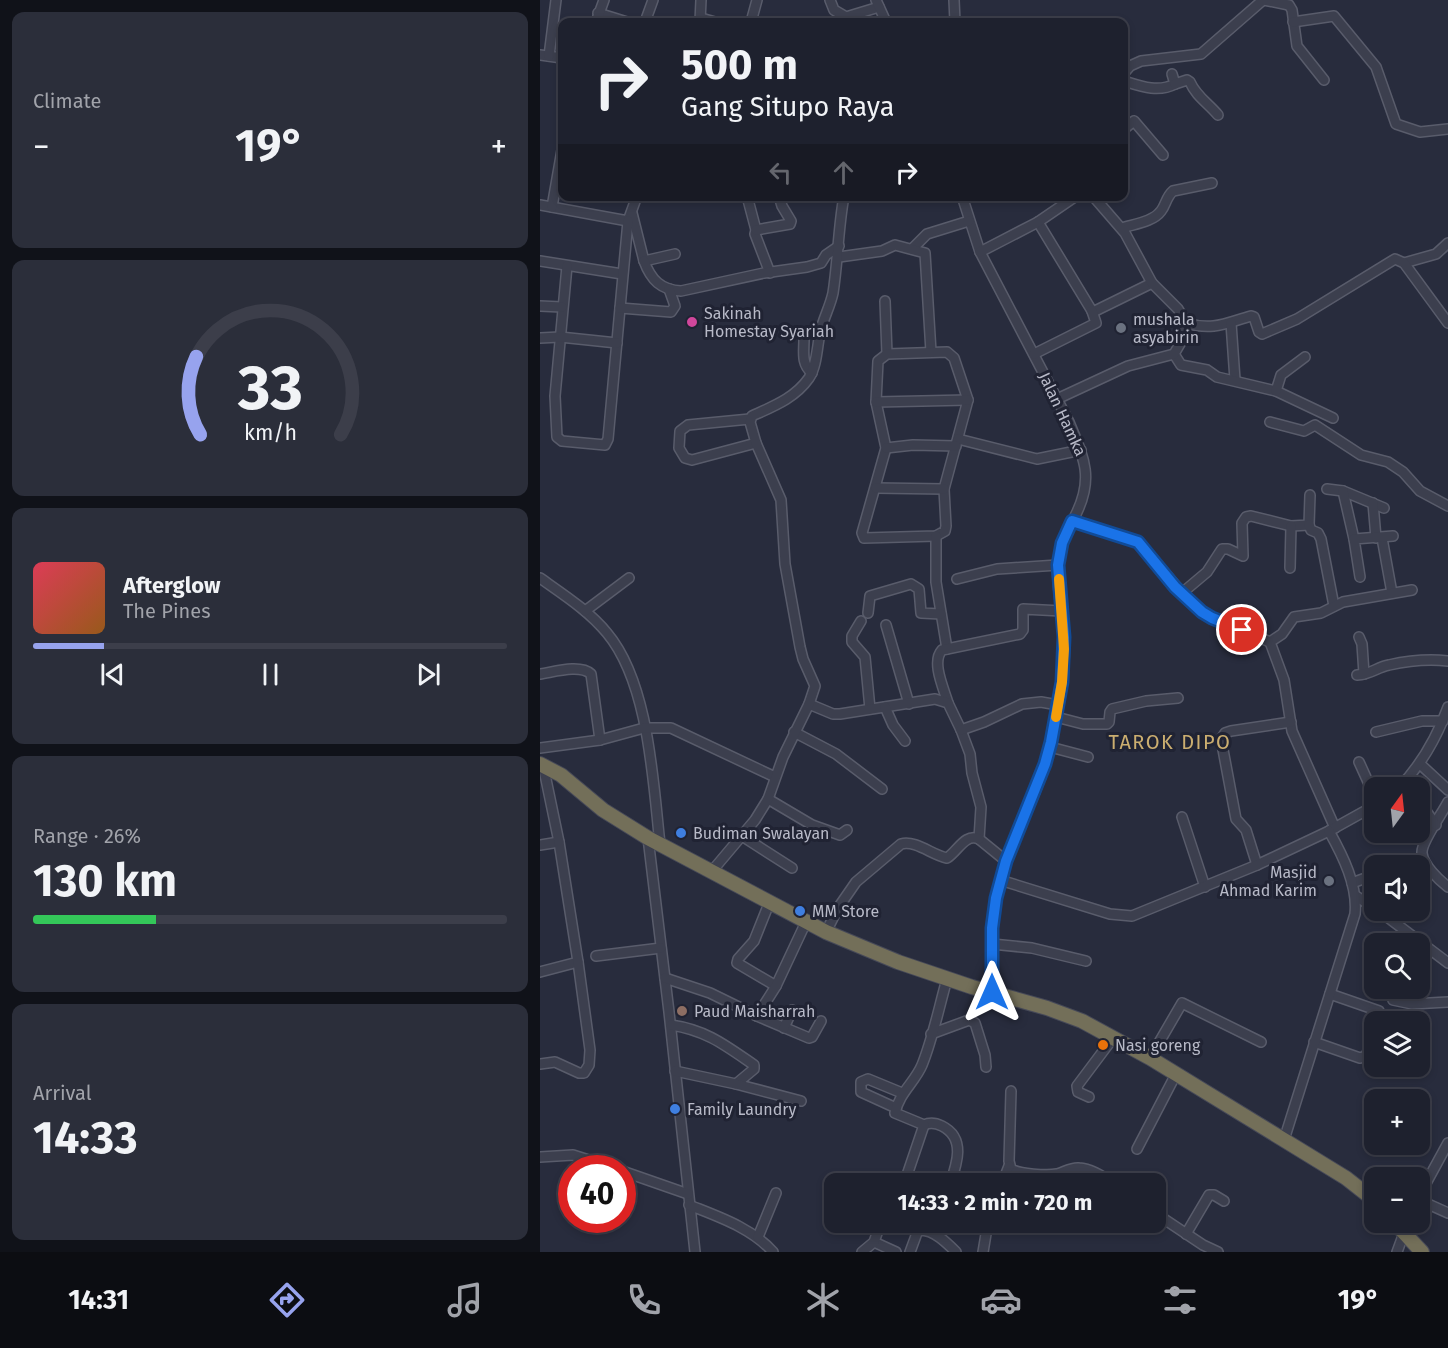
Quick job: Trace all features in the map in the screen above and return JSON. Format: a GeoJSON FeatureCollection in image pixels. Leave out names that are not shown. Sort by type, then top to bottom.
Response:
{"type":"FeatureCollection","features":[{"type":"Feature","properties":{"kind":"highway"},"geometry":{"type":"LineString","coordinates":[[541,764],[561,775],[603,810],[654,841],[826,932],[946,980],[1063,1013],[1113,1038],[1150,1058],[1346,1178],[1364,1192]]}},
{"type":"Feature","properties":{"kind":"highway"},"geometry":{"type":"LineString","coordinates":[[1407,1233],[1422,1252]]}},
{"type":"Feature","properties":{"kind":"street"},"geometry":{"type":"LineString","coordinates":[[544,55],[556,0]]}},
{"type":"Feature","properties":{"kind":"street"},"geometry":{"type":"LineString","coordinates":[[597,18],[604,0]]}},
{"type":"Feature","properties":{"kind":"street"},"geometry":{"type":"LineString","coordinates":[[646,18],[653,0]]}},
{"type":"Feature","properties":{"kind":"street"},"geometry":{"type":"LineString","coordinates":[[700,18],[701,0]]}},
{"type":"Feature","properties":{"kind":"street"},"geometry":{"type":"LineString","coordinates":[[752,18],[757,0]]}},
{"type":"Feature","properties":{"kind":"street"},"geometry":{"type":"LineString","coordinates":[[830,0],[834,10],[846,17],[877,4],[884,18]]}},
{"type":"Feature","properties":{"kind":"street"},"geometry":{"type":"LineString","coordinates":[[954,0],[955,18]]}},
{"type":"Feature","properties":{"kind":"street"},"geometry":{"type":"LineString","coordinates":[[1128,68],[1141,61],[1201,54],[1264,0],[1289,5],[1297,46],[1324,80]]}},
{"type":"Feature","properties":{"kind":"street"},"geometry":{"type":"LineString","coordinates":[[1293,22],[1334,16],[1376,67],[1396,124],[1420,132],[1448,129]]}},
{"type":"Feature","properties":{"kind":"street"},"geometry":{"type":"LineString","coordinates":[[1128,82],[1155,89],[1168,88],[1173,79],[1187,80],[1197,95],[1218,115]]}},
{"type":"Feature","properties":{"kind":"street"},"geometry":{"type":"LineString","coordinates":[[1128,126],[1134,121],[1163,155]]}},
{"type":"Feature","properties":{"kind":"street"},"geometry":{"type":"LineString","coordinates":[[552,207],[558,173]]}},
{"type":"Feature","properties":{"kind":"street"},"geometry":{"type":"LineString","coordinates":[[1122,228],[1156,217],[1168,195],[1173,191],[1212,183]]}},
{"type":"Feature","properties":{"kind":"street"},"geometry":{"type":"LineString","coordinates":[[567,266],[555,396],[557,436],[562,441],[601,446],[605,445],[609,439],[622,274],[630,217],[635,201]]}},
{"type":"Feature","properties":{"kind":"street"},"geometry":{"type":"LineString","coordinates":[[748,201],[755,234],[770,273]]}},
{"type":"Feature","properties":{"kind":"street"},"geometry":{"type":"LineString","coordinates":[[756,230],[790,224],[791,221],[781,201]]}},
{"type":"Feature","properties":{"kind":"street"},"geometry":{"type":"LineString","coordinates":[[756,443],[692,460],[685,458],[679,448],[680,431],[688,425],[750,419],[794,395],[812,373],[821,328],[832,296],[843,201]]}},
{"type":"Feature","properties":{"kind":"street","name":"Jalan Hamka"},"geometry":{"type":"LineString","coordinates":[[963,201],[980,252],[1057,399],[1081,450],[1087,470],[1087,480],[1081,502],[1062,543],[1058,565],[1064,662],[1050,747],[1006,861],[992,915],[992,992]]}},
{"type":"Feature","properties":{"kind":"street"},"geometry":{"type":"LineString","coordinates":[[980,252],[1038,222],[1069,201]]}},
{"type":"Feature","properties":{"kind":"street"},"geometry":{"type":"LineString","coordinates":[[1057,399],[1128,366],[1174,354],[1184,337],[1185,323],[1178,309],[1152,283],[1122,228],[1098,201]]}},
{"type":"Feature","properties":{"kind":"street"},"geometry":{"type":"LineString","coordinates":[[540,205],[630,217]]}},
{"type":"Feature","properties":{"kind":"street"},"geometry":{"type":"LineString","coordinates":[[630,217],[644,261],[653,280],[669,289],[681,291],[806,268],[820,263],[839,246]]}},
{"type":"Feature","properties":{"kind":"street"},"geometry":{"type":"LineString","coordinates":[[912,249],[927,234],[969,221]]}},
{"type":"Feature","properties":{"kind":"street"},"geometry":{"type":"LineString","coordinates":[[1034,354],[1096,323],[1092,310],[1038,222]]}},
{"type":"Feature","properties":{"kind":"street"},"geometry":{"type":"LineString","coordinates":[[1404,262],[1436,254],[1448,243]]}},
{"type":"Feature","properties":{"kind":"street"},"geometry":{"type":"LineString","coordinates":[[838,257],[882,251],[895,245],[922,252],[926,256],[931,352]]}},
{"type":"Feature","properties":{"kind":"street"},"geometry":{"type":"LineString","coordinates":[[644,261],[675,254]]}},
{"type":"Feature","properties":{"kind":"street"},"geometry":{"type":"LineString","coordinates":[[1185,323],[1209,327],[1253,316],[1262,334],[1297,318],[1392,260],[1398,259],[1404,262],[1448,323]]}},
{"type":"Feature","properties":{"kind":"street"},"geometry":{"type":"LineString","coordinates":[[540,261],[622,274]]}},
{"type":"Feature","properties":{"kind":"street"},"geometry":{"type":"LineString","coordinates":[[1092,310],[1095,311],[1152,283]]}},
{"type":"Feature","properties":{"kind":"street"},"geometry":{"type":"LineString","coordinates":[[620,308],[671,312],[675,306],[669,289]]}},
{"type":"Feature","properties":{"kind":"street"},"geometry":{"type":"LineString","coordinates":[[885,302],[887,354]]}},
{"type":"Feature","properties":{"kind":"street"},"geometry":{"type":"LineString","coordinates":[[540,306],[562,307]]}},
{"type":"Feature","properties":{"kind":"street"},"geometry":{"type":"LineString","coordinates":[[1231,323],[1235,380]]}},
{"type":"Feature","properties":{"kind":"street"},"geometry":{"type":"LineString","coordinates":[[540,338],[560,336],[617,343]]}},
{"type":"Feature","properties":{"kind":"street"},"geometry":{"type":"LineString","coordinates":[[804,339],[804,362],[812,373]]}},
{"type":"Feature","properties":{"kind":"street"},"geometry":{"type":"LineString","coordinates":[[931,352],[951,354],[968,400],[944,489],[945,531],[936,536],[864,538],[862,533],[886,448],[876,402],[878,361],[887,354],[931,352]]}},
{"type":"Feature","properties":{"kind":"street"},"geometry":{"type":"LineString","coordinates":[[1174,354],[1181,365],[1208,370],[1217,377],[1276,391],[1333,418]]}},
{"type":"Feature","properties":{"kind":"street"},"geometry":{"type":"LineString","coordinates":[[1276,391],[1281,375],[1305,357]]}},
{"type":"Feature","properties":{"kind":"street"},"geometry":{"type":"LineString","coordinates":[[876,402],[968,400]]}},
{"type":"Feature","properties":{"kind":"street"},"geometry":{"type":"LineString","coordinates":[[712,871],[742,836],[768,799],[794,732],[809,704],[815,682],[803,659],[798,636],[785,564],[781,500],[756,443],[750,419]]}},
{"type":"Feature","properties":{"kind":"street"},"geometry":{"type":"LineString","coordinates":[[1270,422],[1304,431],[1315,425],[1361,455],[1383,460],[1399,468],[1420,491],[1448,506]]}},
{"type":"Feature","properties":{"kind":"street"},"geometry":{"type":"LineString","coordinates":[[886,448],[957,443],[1036,459],[1081,450]]}},
{"type":"Feature","properties":{"kind":"street"},"geometry":{"type":"LineString","coordinates":[[876,488],[944,489]]}},
{"type":"Feature","properties":{"kind":"street"},"geometry":{"type":"LineString","coordinates":[[1327,489],[1343,491],[1383,508]]}},
{"type":"Feature","properties":{"kind":"street"},"geometry":{"type":"LineString","coordinates":[[1343,491],[1360,577]]}},
{"type":"Feature","properties":{"kind":"street"},"geometry":{"type":"LineString","coordinates":[[1310,495],[1309,525],[1321,539],[1334,606]]}},
{"type":"Feature","properties":{"kind":"street"},"geometry":{"type":"LineString","coordinates":[[1373,503],[1392,593]]}},
{"type":"Feature","properties":{"kind":"street"},"geometry":{"type":"LineString","coordinates":[[1182,593],[1207,572],[1222,549],[1228,549],[1243,556],[1242,524],[1246,517],[1251,516],[1291,526],[1309,525]]}},
{"type":"Feature","properties":{"kind":"street"},"geometry":{"type":"LineString","coordinates":[[1072,521],[1138,542],[1182,593],[1207,615],[1270,642],[1284,680],[1294,737],[1332,830],[1356,897],[1355,914],[1284,1140]]}},
{"type":"Feature","properties":{"kind":"street"},"geometry":{"type":"LineString","coordinates":[[1290,568],[1291,526]]}},
{"type":"Feature","properties":{"kind":"street"},"geometry":{"type":"LineString","coordinates":[[936,536],[936,582],[947,649]]}},
{"type":"Feature","properties":{"kind":"street"},"geometry":{"type":"LineString","coordinates":[[1354,539],[1393,536]]}},
{"type":"Feature","properties":{"kind":"street"},"geometry":{"type":"LineString","coordinates":[[957,579],[1003,568],[1058,565]]}},
{"type":"Feature","properties":{"kind":"street"},"geometry":{"type":"LineString","coordinates":[[540,578],[585,611],[607,633],[618,649],[637,693],[651,764],[661,948],[695,1252]]}},
{"type":"Feature","properties":{"kind":"street"},"geometry":{"type":"LineString","coordinates":[[585,611],[629,578]]}},
{"type":"Feature","properties":{"kind":"street"},"geometry":{"type":"LineString","coordinates":[[868,613],[870,596],[914,585],[919,589],[921,613],[941,614]]}},
{"type":"Feature","properties":{"kind":"street"},"geometry":{"type":"LineString","coordinates":[[1270,642],[1282,634],[1294,617],[1321,613],[1343,602],[1412,590]]}},
{"type":"Feature","properties":{"kind":"street"},"geometry":{"type":"LineString","coordinates":[[979,839],[981,801],[972,773],[969,746],[948,703],[937,662],[939,653],[947,649],[1020,634],[1023,630],[1023,609],[1062,611]]}},
{"type":"Feature","properties":{"kind":"street"},"geometry":{"type":"LineString","coordinates":[[861,621],[852,636],[852,642],[864,655],[870,709]]}},
{"type":"Feature","properties":{"kind":"street"},"geometry":{"type":"LineString","coordinates":[[886,625],[909,704]]}},
{"type":"Feature","properties":{"kind":"street"},"geometry":{"type":"LineString","coordinates":[[1359,637],[1362,644],[1360,674],[1375,672],[1388,665],[1433,660],[1448,661]]}},
{"type":"Feature","properties":{"kind":"street"},"geometry":{"type":"LineString","coordinates":[[540,674],[578,668],[587,670],[591,674],[600,740]]}},
{"type":"Feature","properties":{"kind":"street"},"geometry":{"type":"LineString","coordinates":[[1056,717],[1083,724],[1107,724],[1112,709],[1146,701],[1178,698]]}},
{"type":"Feature","properties":{"kind":"street"},"geometry":{"type":"LineString","coordinates":[[809,704],[832,714],[935,699],[948,703]]}},
{"type":"Feature","properties":{"kind":"street"},"geometry":{"type":"LineString","coordinates":[[962,730],[1022,704],[1041,702],[1058,705]]}},
{"type":"Feature","properties":{"kind":"street"},"geometry":{"type":"LineString","coordinates":[[885,707],[893,725],[905,741]]}},
{"type":"Feature","properties":{"kind":"street"},"geometry":{"type":"LineString","coordinates":[[1409,777],[1420,764],[1448,707]]}},
{"type":"Feature","properties":{"kind":"street"},"geometry":{"type":"LineString","coordinates":[[1376,732],[1422,721],[1443,721]]}},
{"type":"Feature","properties":{"kind":"street"},"geometry":{"type":"LineString","coordinates":[[1257,865],[1246,830],[1236,819],[1221,739],[1225,733],[1291,722]]}},
{"type":"Feature","properties":{"kind":"street"},"geometry":{"type":"LineString","coordinates":[[540,748],[600,740],[644,728],[678,730],[775,777]]}},
{"type":"Feature","properties":{"kind":"street"},"geometry":{"type":"LineString","coordinates":[[794,732],[836,754],[882,789]]}},
{"type":"Feature","properties":{"kind":"street"},"geometry":{"type":"LineString","coordinates":[[1050,747],[1088,757]]}},
{"type":"Feature","properties":{"kind":"street"},"geometry":{"type":"LineString","coordinates":[[1359,762],[1366,777]]}},
{"type":"Feature","properties":{"kind":"street"},"geometry":{"type":"LineString","coordinates":[[540,1064],[555,1062],[579,1073],[585,1073],[588,1069],[590,1050],[559,842],[541,764]]}},
{"type":"Feature","properties":{"kind":"street"},"geometry":{"type":"LineString","coordinates":[[1420,764],[1448,790]]}},
{"type":"Feature","properties":{"kind":"street"},"geometry":{"type":"LineString","coordinates":[[768,799],[812,825],[840,835],[847,831]]}},
{"type":"Feature","properties":{"kind":"street"},"geometry":{"type":"LineString","coordinates":[[1448,802],[1425,842],[1422,856],[1448,887]]}},
{"type":"Feature","properties":{"kind":"street"},"geometry":{"type":"LineString","coordinates":[[1000,880],[1110,914],[1139,914],[1257,865],[1332,830],[1364,812]]}},
{"type":"Feature","properties":{"kind":"street"},"geometry":{"type":"LineString","coordinates":[[1430,814],[1448,825]]}},
{"type":"Feature","properties":{"kind":"street"},"geometry":{"type":"LineString","coordinates":[[1182,817],[1205,887]]}},
{"type":"Feature","properties":{"kind":"street"},"geometry":{"type":"LineString","coordinates":[[742,836],[792,868]]}},
{"type":"Feature","properties":{"kind":"street"},"geometry":{"type":"LineString","coordinates":[[826,932],[856,882],[901,844],[913,844],[947,858],[967,839],[974,837],[1006,861]]}},
{"type":"Feature","properties":{"kind":"street"},"geometry":{"type":"LineString","coordinates":[[540,845],[559,842]]}},
{"type":"Feature","properties":{"kind":"street"},"geometry":{"type":"LineString","coordinates":[[1352,883],[1364,879]]}},
{"type":"Feature","properties":{"kind":"street"},"geometry":{"type":"LineString","coordinates":[[1356,897],[1364,902]]}},
{"type":"Feature","properties":{"kind":"street"},"geometry":{"type":"LineString","coordinates":[[770,902],[754,941],[737,963],[776,986]]}},
{"type":"Feature","properties":{"kind":"street"},"geometry":{"type":"LineString","coordinates":[[757,1016],[776,986],[806,921]]}},
{"type":"Feature","properties":{"kind":"street"},"geometry":{"type":"LineString","coordinates":[[1393,921],[1448,963]]}},
{"type":"Feature","properties":{"kind":"street"},"geometry":{"type":"LineString","coordinates":[[992,944],[1032,948],[1086,961]]}},
{"type":"Feature","properties":{"kind":"street"},"geometry":{"type":"LineString","coordinates":[[596,956],[661,948]]}},
{"type":"Feature","properties":{"kind":"street"},"geometry":{"type":"LineString","coordinates":[[540,972],[578,962]]}},
{"type":"Feature","properties":{"kind":"street"},"geometry":{"type":"LineString","coordinates":[[665,978],[703,990],[809,1038],[812,1037],[821,1021]]}},
{"type":"Feature","properties":{"kind":"street"},"geometry":{"type":"LineString","coordinates":[[946,980],[922,1064],[902,1093],[895,1113],[924,1125],[932,1123],[942,1126],[953,1134],[958,1154],[953,1173]]}},
{"type":"Feature","properties":{"kind":"street"},"geometry":{"type":"LineString","coordinates":[[1330,994],[1379,1011]]}},
{"type":"Feature","properties":{"kind":"street"},"geometry":{"type":"LineString","coordinates":[[1392,1000],[1412,1004],[1448,1002]]}},
{"type":"Feature","properties":{"kind":"street"},"geometry":{"type":"LineString","coordinates":[[1150,1058],[1182,1003],[1261,1042]]}},
{"type":"Feature","properties":{"kind":"street"},"geometry":{"type":"LineString","coordinates":[[784,1028],[792,1010]]}},
{"type":"Feature","properties":{"kind":"street"},"geometry":{"type":"LineString","coordinates":[[931,1034],[969,1020],[973,1021],[985,1055],[986,1066]]}},
{"type":"Feature","properties":{"kind":"street"},"geometry":{"type":"LineString","coordinates":[[670,1024],[690,1028],[713,1037],[753,1065],[754,1069],[736,1083]]}},
{"type":"Feature","properties":{"kind":"street"},"geometry":{"type":"LineString","coordinates":[[1089,1097],[1078,1092],[1077,1086],[1113,1038]]}},
{"type":"Feature","properties":{"kind":"street"},"geometry":{"type":"LineString","coordinates":[[1314,1042],[1360,1058],[1364,1056]]}},
{"type":"Feature","properties":{"kind":"street"},"geometry":{"type":"LineString","coordinates":[[675,1071],[736,1083],[801,1101]]}},
{"type":"Feature","properties":{"kind":"street"},"geometry":{"type":"LineString","coordinates":[[1137,1149],[1176,1074]]}},
{"type":"Feature","properties":{"kind":"street"},"geometry":{"type":"LineString","coordinates":[[896,1108],[861,1092],[861,1082],[868,1079],[902,1093]]}},
{"type":"Feature","properties":{"kind":"street"},"geometry":{"type":"LineString","coordinates":[[1006,1173],[1009,1166],[1011,1090]]}},
{"type":"Feature","properties":{"kind":"street"},"geometry":{"type":"LineString","coordinates":[[908,1173],[924,1125]]}},
{"type":"Feature","properties":{"kind":"street"},"geometry":{"type":"LineString","coordinates":[[1430,1177],[1448,1143]]}},
{"type":"Feature","properties":{"kind":"street"},"geometry":{"type":"LineString","coordinates":[[541,1158],[558,1156]]}},
{"type":"Feature","properties":{"kind":"street"},"geometry":{"type":"LineString","coordinates":[[1009,1166],[1018,1173]]}},
{"type":"Feature","properties":{"kind":"street"},"geometry":{"type":"LineString","coordinates":[[1058,1173],[1081,1168],[1096,1173]]}},
{"type":"Feature","properties":{"kind":"street"},"geometry":{"type":"LineString","coordinates":[[636,1176],[688,1194]]}},
{"type":"Feature","properties":{"kind":"street"},"geometry":{"type":"LineString","coordinates":[[758,1237],[777,1193]]}},
{"type":"Feature","properties":{"kind":"street"},"geometry":{"type":"LineString","coordinates":[[1186,1234],[1209,1195],[1214,1195],[1224,1201]]}},
{"type":"Feature","properties":{"kind":"street"},"geometry":{"type":"LineString","coordinates":[[1430,1204],[1448,1213]]}},
{"type":"Feature","properties":{"kind":"street"},"geometry":{"type":"LineString","coordinates":[[689,1205],[758,1237],[773,1252]]}},
{"type":"Feature","properties":{"kind":"street"},"geometry":{"type":"LineString","coordinates":[[1166,1220],[1218,1252]]}},
{"type":"Feature","properties":{"kind":"street"},"geometry":{"type":"LineString","coordinates":[[862,1252],[874,1242],[877,1233]]}},
{"type":"Feature","properties":{"kind":"street"},"geometry":{"type":"LineString","coordinates":[[910,1252],[916,1233]]}},
{"type":"Feature","properties":{"kind":"street"},"geometry":{"type":"LineString","coordinates":[[933,1233],[956,1252]]}},
{"type":"Feature","properties":{"kind":"street"},"geometry":{"type":"LineString","coordinates":[[983,1252],[986,1233]]}},
{"type":"Feature","properties":{"kind":"street"},"geometry":{"type":"LineString","coordinates":[[1397,1252],[1401,1233]]}},
{"type":"Feature","properties":{"kind":"street"},"geometry":{"type":"LineString","coordinates":[[874,1242],[896,1252]]}},
{"type":"Feature","properties":{"kind":"slow traffic"},"geometry":{"type":"LineString","coordinates":[[1056,717],[1062,682],[1064,649],[1059,579]]}},
{"type":"Feature","properties":{"kind":"place","name":"Sakinah Homestay Syariah"},"geometry":{"type":"Point","coordinates":[692,322]}},
{"type":"Feature","properties":{"kind":"place","name":"mushala asyabirin"},"geometry":{"type":"Point","coordinates":[1121,328]}},
{"type":"Feature","properties":{"kind":"place","name":"Budiman Swalayan"},"geometry":{"type":"Point","coordinates":[681,833]}},
{"type":"Feature","properties":{"kind":"place","name":"Masjid Ahmad Karim"},"geometry":{"type":"Point","coordinates":[1329,881]}},
{"type":"Feature","properties":{"kind":"place","name":"MM Store"},"geometry":{"type":"Point","coordinates":[800,911]}},
{"type":"Feature","properties":{"kind":"place","name":"Paud Maisharrah"},"geometry":{"type":"Point","coordinates":[682,1011]}},
{"type":"Feature","properties":{"kind":"place","name":"Nasi goreng"},"geometry":{"type":"Point","coordinates":[1103,1045]}},
{"type":"Feature","properties":{"kind":"place","name":"Family Laundry"},"geometry":{"type":"Point","coordinates":[675,1109]}},
{"type":"Feature","properties":{"kind":"district","name":"TAROK DIPO"},"geometry":{"type":"Point","coordinates":[1170,742]}},
{"type":"Feature","properties":{"kind":"route"},"geometry":{"type":"LineString","coordinates":[[992,992],[992,915],[1006,861],[1045,764],[1062,682],[1064,637],[1058,565],[1062,543],[1072,521],[1094,530],[1138,542],[1175,587],[1202,612],[1242,630]]}}]}
